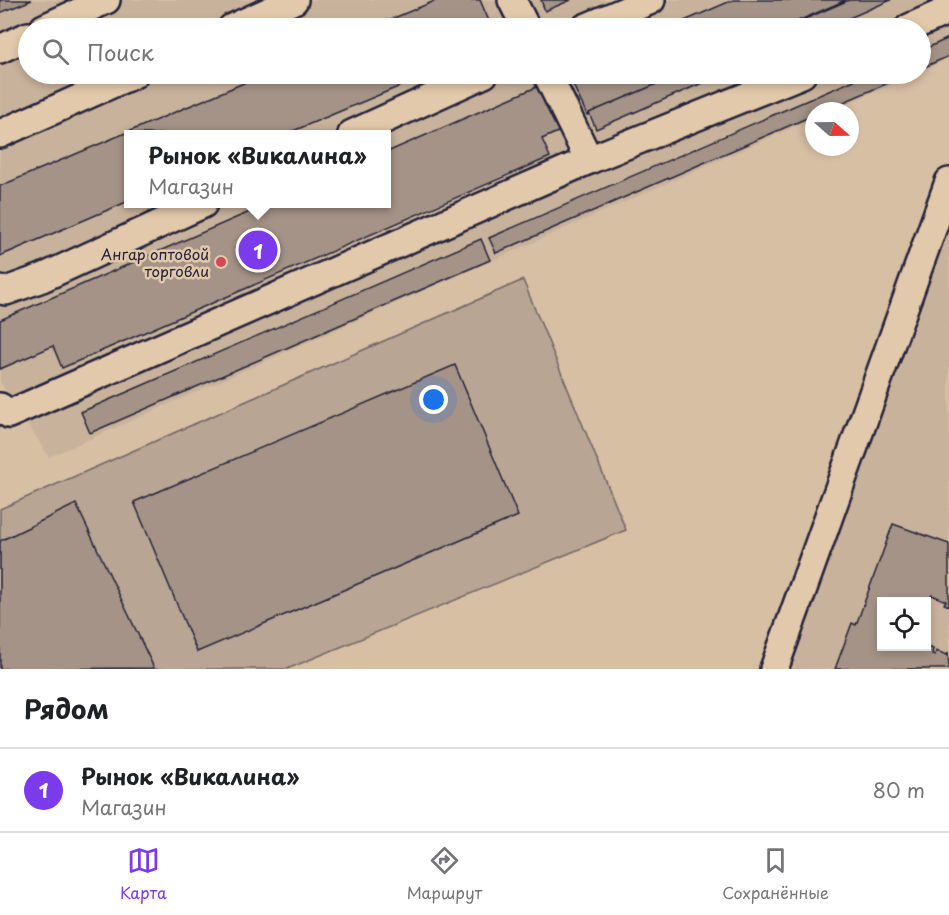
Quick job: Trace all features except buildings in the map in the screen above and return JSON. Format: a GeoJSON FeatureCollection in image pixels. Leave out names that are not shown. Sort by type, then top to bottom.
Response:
{"type":"FeatureCollection","features":[{"type":"Feature","properties":{"kind":"street"},"geometry":{"type":"LineString","coordinates":[[66,18],[106,0]]}},
{"type":"Feature","properties":{"kind":"street"},"geometry":{"type":"LineString","coordinates":[[254,18],[294,0]]}},
{"type":"Feature","properties":{"kind":"street"},"geometry":{"type":"LineString","coordinates":[[512,0],[521,18]]}},
{"type":"Feature","properties":{"kind":"street"},"geometry":{"type":"LineString","coordinates":[[609,18],[651,0]]}},
{"type":"Feature","properties":{"kind":"street"},"geometry":{"type":"LineString","coordinates":[[931,18],[949,10]]}},
{"type":"Feature","properties":{"kind":"street"},"geometry":{"type":"LineString","coordinates":[[0,49],[18,41]]}},
{"type":"Feature","properties":{"kind":"street"},"geometry":{"type":"LineString","coordinates":[[0,134],[112,84]]}},
{"type":"Feature","properties":{"kind":"street"},"geometry":{"type":"LineString","coordinates":[[363,130],[462,84]]}},
{"type":"Feature","properties":{"kind":"street"},"geometry":{"type":"LineString","coordinates":[[552,84],[589,160]]}},
{"type":"Feature","properties":{"kind":"street"},"geometry":{"type":"LineString","coordinates":[[0,407],[9,414],[589,160],[777,84]]}},
{"type":"Feature","properties":{"kind":"street"},"geometry":{"type":"LineString","coordinates":[[774,669],[949,182]]}},
{"type":"Feature","properties":{"kind":"street"},"geometry":{"type":"LineString","coordinates":[[0,290],[6,291],[42,278],[194,208]]}},
{"type":"Feature","properties":{"kind":"shaded area"},"geometry":{"type":"Polygon","coordinates":[[[0,0],[949,0],[949,58],[931,66],[931,18],[18,18],[18,84],[892,84],[851,102],[805,102],[805,122],[49,457],[0,382],[0,0]]]}},
{"type":"Feature","properties":{"kind":"shaded area"},"geometry":{"type":"Polygon","coordinates":[[[949,224],[949,669],[787,669],[949,224]]]}},
{"type":"Feature","properties":{"kind":"shaded area"},"geometry":{"type":"Polygon","coordinates":[[[523,280],[626,530],[287,669],[0,669],[0,509],[523,280]]]}},
{"type":"Feature","properties":{"kind":"place","name":"Рынок «Викалина»"},"geometry":{"type":"Point","coordinates":[258,250]}},
{"type":"Feature","properties":{"kind":"place","name":"Ангар оптовой торговли"},"geometry":{"type":"Point","coordinates":[221,262]}}]}
